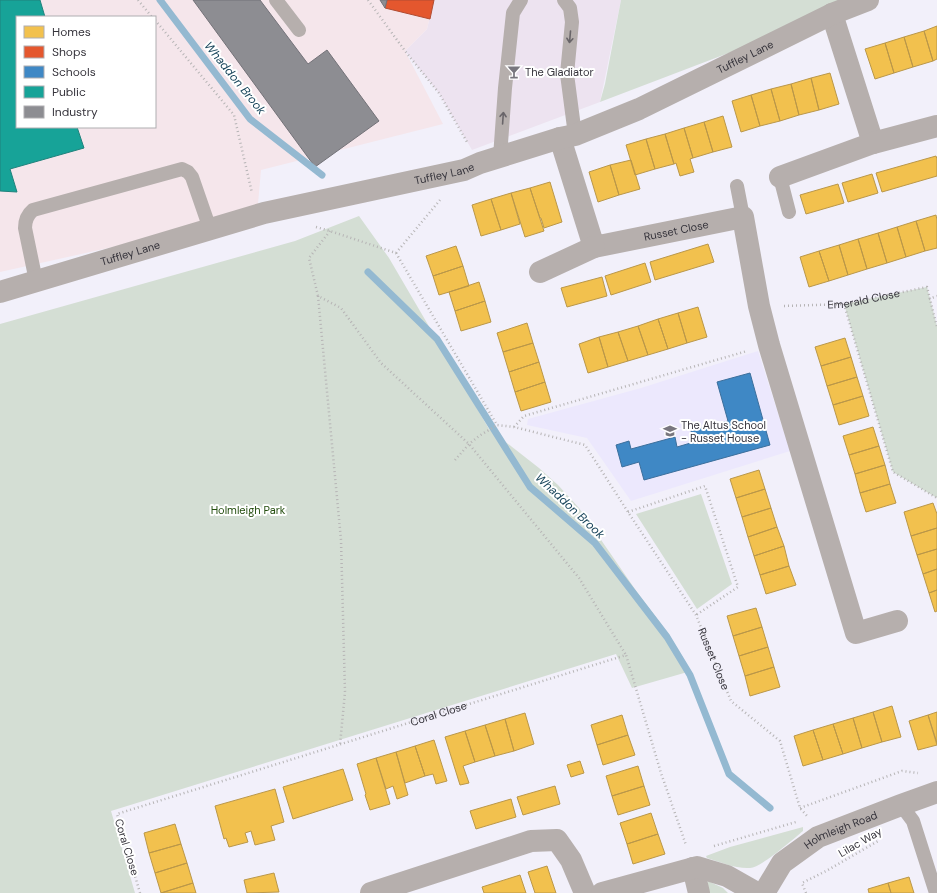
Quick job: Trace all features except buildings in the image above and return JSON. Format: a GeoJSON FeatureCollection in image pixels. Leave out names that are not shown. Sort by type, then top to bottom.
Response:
{"type":"FeatureCollection","features":[{"type":"Feature","properties":{"kind":"street","name":"Tuffley Lane"},"geometry":{"type":"LineString","coordinates":[[0,292],[264,213],[464,170],[490,160],[568,136],[639,109],[832,14],[868,0]]}},
{"type":"Feature","properties":{"kind":"street"},"geometry":{"type":"LineString","coordinates":[[832,14],[873,143]]}},
{"type":"Feature","properties":{"kind":"street"},"geometry":{"type":"LineString","coordinates":[[780,177],[873,143],[937,126]]}},
{"type":"Feature","properties":{"kind":"street"},"geometry":{"type":"LineString","coordinates":[[568,136],[594,247]]}},
{"type":"Feature","properties":{"kind":"street"},"geometry":{"type":"LineString","coordinates":[[743,218],[759,306],[769,345],[856,633],[897,622]]}},
{"type":"Feature","properties":{"kind":"street","name":"Russet Close"},"geometry":{"type":"LineString","coordinates":[[540,272],[594,247],[743,218]]}},
{"type":"Feature","properties":{"kind":"street","name":"Holmleigh Road"},"geometry":{"type":"LineString","coordinates":[[764,893],[782,863],[818,837],[901,804],[937,792]]}},
{"type":"Feature","properties":{"kind":"street"},"geometry":{"type":"LineString","coordinates":[[371,893],[531,840],[557,840],[571,860],[585,893]]}},
{"type":"Feature","properties":{"kind":"street"},"geometry":{"type":"LineString","coordinates":[[602,893],[698,867],[727,876],[756,893]]}},
{"type":"Feature","properties":{"kind":"street"},"geometry":{"type":"LineString","coordinates":[[693,868],[699,893]]}},
{"type":"Feature","properties":{"kind":"lane"},"geometry":{"type":"LineString","coordinates":[[276,0],[299,30]]}},
{"type":"Feature","properties":{"kind":"lane"},"geometry":{"type":"LineString","coordinates":[[490,160],[505,88],[513,13],[521,0]]}},
{"type":"Feature","properties":{"kind":"lane"},"geometry":{"type":"LineString","coordinates":[[564,0],[570,8],[572,22],[567,74],[568,136]]}},
{"type":"Feature","properties":{"kind":"lane"},"geometry":{"type":"LineString","coordinates":[[36,281],[25,228],[25,221],[28,214],[33,210],[182,169],[188,172],[192,177],[210,229]]}},
{"type":"Feature","properties":{"kind":"lane"},"geometry":{"type":"LineString","coordinates":[[780,177],[789,212]]}},
{"type":"Feature","properties":{"kind":"lane"},"geometry":{"type":"LineString","coordinates":[[738,186],[743,218]]}},
{"type":"Feature","properties":{"kind":"lane"},"geometry":{"type":"LineString","coordinates":[[901,804],[914,821],[936,893]]}},
{"type":"Feature","properties":{"kind":"path"},"geometry":{"type":"LineString","coordinates":[[138,0],[151,16]]}},
{"type":"Feature","properties":{"kind":"path"},"geometry":{"type":"LineString","coordinates":[[368,0],[405,51],[490,160]]}},
{"type":"Feature","properties":{"kind":"path"},"geometry":{"type":"LineString","coordinates":[[156,21],[234,114],[257,215]]}},
{"type":"Feature","properties":{"kind":"path"},"geometry":{"type":"LineString","coordinates":[[396,253],[440,200]]}},
{"type":"Feature","properties":{"kind":"path"},"geometry":{"type":"LineString","coordinates":[[316,227],[396,253],[497,425],[469,444],[454,460]]}},
{"type":"Feature","properties":{"kind":"path"},"geometry":{"type":"LineString","coordinates":[[330,231],[309,258],[318,296],[341,540],[344,692],[340,745]]}},
{"type":"Feature","properties":{"kind":"path","name":"Emerald Close"},"geometry":{"type":"LineString","coordinates":[[759,306],[844,304],[927,287],[930,298]]}},
{"type":"Feature","properties":{"kind":"path"},"geometry":{"type":"LineString","coordinates":[[318,296],[341,308],[381,363],[469,444],[579,578],[626,655],[661,773],[693,868]]}},
{"type":"Feature","properties":{"kind":"path"},"geometry":{"type":"LineString","coordinates":[[937,296],[930,298],[937,327]]}},
{"type":"Feature","properties":{"kind":"path"},"geometry":{"type":"LineString","coordinates":[[844,304],[893,472],[937,498]]}},
{"type":"Feature","properties":{"kind":"path"},"geometry":{"type":"LineString","coordinates":[[514,427],[524,416],[769,345]]}},
{"type":"Feature","properties":{"kind":"path","name":"Russet Close"},"geometry":{"type":"LineString","coordinates":[[497,425],[514,427],[585,444],[696,615],[731,701],[780,740],[800,808],[902,771],[923,774]]}},
{"type":"Feature","properties":{"kind":"path"},"geometry":{"type":"LineString","coordinates":[[628,512],[705,486],[738,587],[696,615]]}},
{"type":"Feature","properties":{"kind":"path","name":"Coral Close"},"geometry":{"type":"LineString","coordinates":[[140,893],[116,814],[626,655]]}},
{"type":"Feature","properties":{"kind":"path"},"geometry":{"type":"LineString","coordinates":[[710,848],[810,818]]}},
{"type":"Feature","properties":{"kind":"path","name":"Lilac Way"},"geometry":{"type":"LineString","coordinates":[[806,893],[802,883],[880,840]]}},
{"type":"Feature","properties":{"kind":"shaded area"},"geometry":{"type":"Polygon","coordinates":[[[0,0],[434,0],[427,29],[405,51],[443,124],[261,170],[257,215],[0,272],[0,0]]]}},
{"type":"Feature","properties":{"kind":"shaded area","name":"The Gladiator"},"geometry":{"type":"Polygon","coordinates":[[[434,0],[621,0],[600,102],[472,150],[439,93],[405,51],[427,29],[434,0]]]}},
{"type":"Feature","properties":{"kind":"shaded area","name":"The Altus School - Russet House"},"geometry":{"type":"Polygon","coordinates":[[[758,351],[790,451],[631,501],[587,438],[527,425],[528,419],[641,388],[758,351]]]}},
{"type":"Feature","properties":{"kind":"green space"},"geometry":{"type":"Polygon","coordinates":[[[621,0],[868,0],[600,102],[605,84],[621,0]]]}},
{"type":"Feature","properties":{"kind":"green space","name":"Holmleigh Park"},"geometry":{"type":"Polygon","coordinates":[[[359,216],[389,258],[489,429],[539,468],[558,485],[579,508],[637,592],[668,633],[691,671],[632,688],[616,654],[111,811],[135,893],[0,893],[0,324],[295,241],[359,216]]]}},
{"type":"Feature","properties":{"kind":"green space"},"geometry":{"type":"Polygon","coordinates":[[[927,287],[937,326],[937,498],[893,472],[844,304],[927,287]]]}},
{"type":"Feature","properties":{"kind":"green space"},"geometry":{"type":"Polygon","coordinates":[[[701,494],[732,584],[697,609],[636,514],[701,494]]]}},
{"type":"Feature","properties":{"kind":"green space"},"geometry":{"type":"Polygon","coordinates":[[[803,827],[803,831],[769,858],[750,868],[734,866],[707,858],[706,856],[730,847],[803,827]]]}},
{"type":"Feature","properties":{"kind":"green space"},"geometry":{"type":"Polygon","coordinates":[[[708,881],[723,888],[728,893],[705,893],[708,881]]]}},
{"type":"Feature","properties":{"kind":"waterway","name":"Whaddon Brook"},"geometry":{"type":"LineString","coordinates":[[160,0],[250,119],[322,175]]}},
{"type":"Feature","properties":{"kind":"waterway","name":"Whaddon Brook"},"geometry":{"type":"LineString","coordinates":[[368,272],[437,339],[530,487],[595,543],[667,637],[690,675],[729,774],[770,808]]}},
{"type":"Feature","properties":{"kind":"place","name":"The Gladiator"},"geometry":{"type":"Point","coordinates":[514,72]}},
{"type":"Feature","properties":{"kind":"place","name":"The Altus School - Russet House"},"geometry":{"type":"Point","coordinates":[670,431]}}]}
